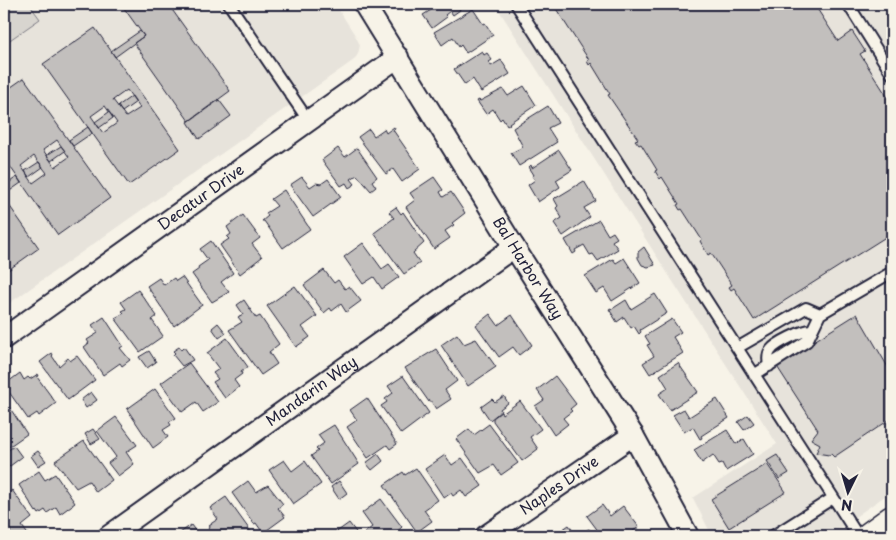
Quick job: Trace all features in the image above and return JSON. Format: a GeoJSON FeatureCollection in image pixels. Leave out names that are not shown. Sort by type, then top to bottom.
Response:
{"type":"FeatureCollection","features":[{"type":"Feature","properties":{"kind":"main road"},"geometry":{"type":"LineString","coordinates":[[870,536],[892,520]]}},
{"type":"Feature","properties":{"kind":"street","name":"Bal Harbor Way"},"geometry":{"type":"LineString","coordinates":[[364,4],[633,435],[688,536]]}},
{"type":"Feature","properties":{"kind":"street","name":"Decatur Drive"},"geometry":{"type":"LineString","coordinates":[[4,338],[398,57]]}},
{"type":"Feature","properties":{"kind":"street","name":"Mandarin Way"},"geometry":{"type":"LineString","coordinates":[[109,536],[514,247]]}},
{"type":"Feature","properties":{"kind":"street","name":"Naples Drive"},"geometry":{"type":"LineString","coordinates":[[486,536],[633,435]]}},
{"type":"Feature","properties":{"kind":"lane"},"geometry":{"type":"LineString","coordinates":[[229,4],[308,120]]}},
{"type":"Feature","properties":{"kind":"lane"},"geometry":{"type":"LineString","coordinates":[[516,4],[858,536]]}},
{"type":"Feature","properties":{"kind":"lane"},"geometry":{"type":"LineString","coordinates":[[848,4],[892,74]]}},
{"type":"Feature","properties":{"kind":"lane"},"geometry":{"type":"LineString","coordinates":[[754,375],[769,366],[768,356],[771,350],[801,332],[811,330],[820,314],[892,272]]}},
{"type":"Feature","properties":{"kind":"lane"},"geometry":{"type":"LineString","coordinates":[[737,348],[806,308],[820,314]]}},
{"type":"Feature","properties":{"kind":"lane"},"geometry":{"type":"LineString","coordinates":[[773,536],[833,498]]}},
{"type":"Feature","properties":{"kind":"shaded area"},"geometry":{"type":"Polygon","coordinates":[[[4,4],[335,4],[360,45],[354,60],[4,307],[4,4]]]}},
{"type":"Feature","properties":{"kind":"shaded area"},"geometry":{"type":"Polygon","coordinates":[[[4,4],[29,4],[40,19],[4,44],[4,4]]]}},
{"type":"Feature","properties":{"kind":"shaded area"},"geometry":{"type":"Polygon","coordinates":[[[495,4],[892,4],[892,491],[828,536],[712,536],[693,498],[777,444],[495,4]]]}},
{"type":"Feature","properties":{"kind":"building"},"geometry":{"type":"Polygon","coordinates":[[[121,4],[168,4],[230,91],[189,121],[134,43],[144,36],[121,4]]]}},
{"type":"Feature","properties":{"kind":"building"},"geometry":{"type":"Polygon","coordinates":[[[426,4],[457,4],[460,10],[453,15],[450,11],[445,15],[447,17],[432,28],[423,15],[431,10],[426,4]]]}},
{"type":"Feature","properties":{"kind":"building"},"geometry":{"type":"Polygon","coordinates":[[[553,4],[814,4],[838,41],[852,31],[865,51],[860,54],[892,104],[892,233],[754,320],[734,288],[731,290],[729,287],[732,285],[711,253],[708,255],[700,241],[702,240],[682,209],[680,210],[677,205],[679,204],[662,177],[660,179],[655,171],[657,170],[641,144],[639,145],[635,140],[638,139],[608,95],[610,94],[591,63],[589,65],[587,61],[589,60],[553,4]]]}},
{"type":"Feature","properties":{"kind":"building"},"geometry":{"type":"Polygon","coordinates":[[[473,9],[493,35],[466,53],[461,45],[459,47],[453,37],[442,45],[434,32],[473,9]]]}},
{"type":"Feature","properties":{"kind":"building"},"geometry":{"type":"Polygon","coordinates":[[[95,28],[180,149],[129,185],[43,64],[95,28]],[[127,90],[113,100],[126,117],[140,108],[127,90]],[[105,106],[91,116],[103,133],[117,123],[105,106]]]}},
{"type":"Feature","properties":{"kind":"building"},"geometry":{"type":"Polygon","coordinates":[[[140,31],[144,36],[115,57],[111,51],[140,31]]]}},
{"type":"Feature","properties":{"kind":"building"},"geometry":{"type":"Polygon","coordinates":[[[482,51],[484,55],[487,53],[492,60],[489,62],[491,66],[501,60],[510,74],[481,92],[473,79],[465,85],[454,69],[482,51]]]}},
{"type":"Feature","properties":{"kind":"building"},"geometry":{"type":"Polygon","coordinates":[[[24,78],[110,198],[58,235],[4,158],[4,92],[24,78]],[[57,140],[43,150],[55,167],[69,157],[57,140]],[[34,156],[21,166],[33,183],[47,173],[34,156]]]}},
{"type":"Feature","properties":{"kind":"building"},"geometry":{"type":"Polygon","coordinates":[[[524,86],[536,105],[507,126],[502,118],[500,120],[493,109],[486,114],[477,101],[503,89],[508,96],[524,86]]]}},
{"type":"Feature","properties":{"kind":"building"},"geometry":{"type":"Polygon","coordinates":[[[132,96],[136,102],[122,112],[118,106],[132,96]]]}},
{"type":"Feature","properties":{"kind":"building"},"geometry":{"type":"Polygon","coordinates":[[[219,100],[231,116],[199,139],[188,122],[219,100]]]}},
{"type":"Feature","properties":{"kind":"building"},"geometry":{"type":"Polygon","coordinates":[[[548,106],[558,123],[548,128],[557,142],[519,166],[511,153],[523,147],[513,128],[548,106]]]}},
{"type":"Feature","properties":{"kind":"building"},"geometry":{"type":"Polygon","coordinates":[[[109,112],[113,118],[99,128],[95,122],[109,112]]]}},
{"type":"Feature","properties":{"kind":"building"},"geometry":{"type":"Polygon","coordinates":[[[88,127],[92,133],[73,146],[69,140],[88,127]]]}},
{"type":"Feature","properties":{"kind":"building"},"geometry":{"type":"Polygon","coordinates":[[[394,127],[395,129],[393,130],[420,169],[402,182],[393,169],[386,174],[358,137],[369,129],[374,136],[384,129],[386,133],[394,127]]]}},
{"type":"Feature","properties":{"kind":"building"},"geometry":{"type":"Polygon","coordinates":[[[61,146],[65,151],[51,161],[47,155],[61,146]]]}},
{"type":"Feature","properties":{"kind":"building"},"geometry":{"type":"Polygon","coordinates":[[[338,148],[345,157],[357,148],[377,177],[372,181],[376,187],[371,191],[357,175],[351,179],[355,184],[349,188],[346,183],[341,186],[322,160],[338,148]]]}},
{"type":"Feature","properties":{"kind":"building"},"geometry":{"type":"Polygon","coordinates":[[[559,150],[572,170],[556,180],[560,187],[538,202],[528,185],[535,180],[529,167],[531,165],[532,168],[559,150]]]}},
{"type":"Feature","properties":{"kind":"building"},"geometry":{"type":"Polygon","coordinates":[[[39,162],[43,167],[29,177],[25,171],[39,162]]]}},
{"type":"Feature","properties":{"kind":"building"},"geometry":{"type":"Polygon","coordinates":[[[17,177],[21,183],[4,195],[4,186],[17,177]]]}},
{"type":"Feature","properties":{"kind":"building"},"geometry":{"type":"Polygon","coordinates":[[[302,177],[310,187],[316,183],[321,184],[328,179],[341,197],[313,217],[290,185],[302,177]]]}},
{"type":"Feature","properties":{"kind":"building"},"geometry":{"type":"Polygon","coordinates":[[[434,177],[443,190],[440,192],[443,197],[451,192],[465,213],[452,223],[454,225],[445,231],[450,238],[434,249],[406,207],[415,200],[410,193],[434,177]]]}},
{"type":"Feature","properties":{"kind":"building"},"geometry":{"type":"Polygon","coordinates":[[[584,181],[596,201],[584,208],[590,217],[563,236],[554,223],[562,218],[556,208],[558,206],[554,199],[584,181]]]}},
{"type":"Feature","properties":{"kind":"building"},"geometry":{"type":"Polygon","coordinates":[[[284,190],[310,229],[283,248],[264,221],[262,221],[268,216],[266,213],[277,206],[271,199],[284,190]]]}},
{"type":"Feature","properties":{"kind":"building"},"geometry":{"type":"Polygon","coordinates":[[[4,198],[39,248],[4,273],[4,198]]]}},
{"type":"Feature","properties":{"kind":"building"},"geometry":{"type":"Polygon","coordinates":[[[396,207],[401,214],[403,212],[424,243],[413,253],[420,263],[404,274],[374,233],[394,218],[389,212],[396,207]]]}},
{"type":"Feature","properties":{"kind":"building"},"geometry":{"type":"Polygon","coordinates":[[[243,215],[260,238],[252,244],[262,257],[240,274],[220,245],[229,239],[227,237],[231,234],[227,227],[243,215]]]}},
{"type":"Feature","properties":{"kind":"building"},"geometry":{"type":"Polygon","coordinates":[[[599,220],[608,235],[613,232],[617,238],[612,241],[618,249],[598,261],[593,254],[590,255],[584,245],[575,250],[576,252],[573,254],[565,240],[599,220]]]}},
{"type":"Feature","properties":{"kind":"building"},"geometry":{"type":"Polygon","coordinates":[[[211,241],[233,273],[221,282],[229,292],[212,302],[192,274],[208,260],[200,249],[211,241]]]}},
{"type":"Feature","properties":{"kind":"building"},"geometry":{"type":"Polygon","coordinates":[[[363,243],[382,269],[389,264],[399,277],[382,289],[374,277],[363,284],[344,257],[363,243]]]}},
{"type":"Feature","properties":{"kind":"building"},"geometry":{"type":"Polygon","coordinates":[[[644,247],[655,265],[648,267],[642,265],[638,258],[638,252],[644,247]]]}},
{"type":"Feature","properties":{"kind":"building"},"geometry":{"type":"Polygon","coordinates":[[[624,258],[640,283],[612,301],[604,288],[596,293],[585,276],[613,259],[616,263],[624,258]]]}},
{"type":"Feature","properties":{"kind":"building"},"geometry":{"type":"Polygon","coordinates":[[[324,270],[334,283],[338,280],[345,289],[349,286],[361,301],[346,312],[341,304],[332,311],[330,308],[324,313],[304,285],[324,270]]]}},
{"type":"Feature","properties":{"kind":"building"},"geometry":{"type":"Polygon","coordinates":[[[182,277],[202,305],[174,326],[147,286],[159,278],[164,285],[174,278],[176,281],[182,277]]]}},
{"type":"Feature","properties":{"kind":"building"},"geometry":{"type":"Polygon","coordinates":[[[295,286],[317,316],[302,327],[310,337],[296,347],[267,306],[295,286]]]}},
{"type":"Feature","properties":{"kind":"building"},"geometry":{"type":"Polygon","coordinates":[[[138,290],[157,316],[152,320],[163,336],[140,352],[115,318],[124,313],[122,311],[126,309],[121,302],[138,290]]]}},
{"type":"Feature","properties":{"kind":"building"},"geometry":{"type":"Polygon","coordinates":[[[655,294],[667,313],[640,330],[639,334],[634,326],[631,328],[624,317],[617,322],[609,309],[626,300],[631,309],[655,294]]]}},
{"type":"Feature","properties":{"kind":"building"},"geometry":{"type":"Polygon","coordinates":[[[244,300],[256,318],[260,316],[279,344],[269,352],[277,364],[261,375],[229,330],[242,322],[238,317],[243,314],[237,305],[244,300]]]}},
{"type":"Feature","properties":{"kind":"building"},"geometry":{"type":"Polygon","coordinates":[[[490,314],[498,325],[512,315],[532,345],[519,355],[513,347],[499,357],[476,325],[490,314]]]}},
{"type":"Feature","properties":{"kind":"building"},"geometry":{"type":"Polygon","coordinates":[[[857,314],[892,374],[892,418],[834,457],[831,454],[816,453],[820,444],[811,439],[818,430],[776,365],[857,314]]]}},
{"type":"Feature","properties":{"kind":"building"},"geometry":{"type":"Polygon","coordinates":[[[104,317],[123,346],[120,348],[130,360],[122,366],[120,363],[103,375],[84,347],[89,343],[87,340],[98,333],[92,325],[104,317]]]}},
{"type":"Feature","properties":{"kind":"building"},"geometry":{"type":"Polygon","coordinates":[[[672,319],[681,332],[673,337],[683,353],[650,374],[643,363],[654,356],[647,345],[650,344],[645,336],[672,319]]]}},
{"type":"Feature","properties":{"kind":"building"},"geometry":{"type":"Polygon","coordinates":[[[218,323],[226,333],[219,338],[212,328],[218,323]]]}},
{"type":"Feature","properties":{"kind":"building"},"geometry":{"type":"Polygon","coordinates":[[[457,334],[464,344],[476,339],[496,367],[468,386],[441,345],[457,334]]]}},
{"type":"Feature","properties":{"kind":"building"},"geometry":{"type":"Polygon","coordinates":[[[227,338],[248,367],[234,380],[239,387],[225,398],[213,382],[218,379],[213,373],[219,369],[207,353],[227,338]]]}},
{"type":"Feature","properties":{"kind":"building"},"geometry":{"type":"Polygon","coordinates":[[[179,347],[181,350],[184,347],[193,360],[182,366],[173,355],[175,353],[173,351],[179,347]]]}},
{"type":"Feature","properties":{"kind":"building"},"geometry":{"type":"Polygon","coordinates":[[[436,349],[457,381],[445,390],[451,399],[436,409],[405,368],[436,349]]]}},
{"type":"Feature","properties":{"kind":"building"},"geometry":{"type":"Polygon","coordinates":[[[149,351],[156,362],[147,368],[139,357],[149,351]]]}},
{"type":"Feature","properties":{"kind":"building"},"geometry":{"type":"Polygon","coordinates":[[[52,353],[59,366],[68,358],[70,361],[77,356],[95,380],[68,400],[40,362],[52,353]]]}},
{"type":"Feature","properties":{"kind":"building"},"geometry":{"type":"Polygon","coordinates":[[[189,363],[218,402],[203,412],[196,402],[182,412],[161,383],[189,363]]]}},
{"type":"Feature","properties":{"kind":"building"},"geometry":{"type":"Polygon","coordinates":[[[678,363],[698,392],[670,410],[659,394],[668,388],[660,375],[678,363]]]}},
{"type":"Feature","properties":{"kind":"building"},"geometry":{"type":"Polygon","coordinates":[[[20,373],[24,380],[38,374],[39,376],[37,377],[56,403],[39,416],[37,413],[28,419],[4,385],[20,373]]]}},
{"type":"Feature","properties":{"kind":"building"},"geometry":{"type":"Polygon","coordinates":[[[403,376],[429,413],[401,434],[381,406],[387,402],[385,399],[393,393],[388,386],[403,376]]]}},
{"type":"Feature","properties":{"kind":"building"},"geometry":{"type":"Polygon","coordinates":[[[555,376],[576,404],[570,409],[572,411],[563,418],[568,424],[554,435],[535,406],[544,400],[537,390],[555,376]]]}},
{"type":"Feature","properties":{"kind":"building"},"geometry":{"type":"Polygon","coordinates":[[[155,389],[176,418],[169,422],[171,425],[163,430],[168,437],[153,448],[127,409],[155,389]]]}},
{"type":"Feature","properties":{"kind":"building"},"geometry":{"type":"Polygon","coordinates":[[[91,392],[97,400],[86,408],[81,400],[91,392]]]}},
{"type":"Feature","properties":{"kind":"building"},"geometry":{"type":"Polygon","coordinates":[[[504,396],[508,403],[490,420],[481,407],[492,399],[495,402],[504,396]]]}},
{"type":"Feature","properties":{"kind":"building"},"geometry":{"type":"Polygon","coordinates":[[[367,398],[397,444],[390,449],[387,445],[368,458],[347,427],[357,420],[350,410],[367,398]]]}},
{"type":"Feature","properties":{"kind":"building"},"geometry":{"type":"Polygon","coordinates":[[[4,399],[27,434],[4,450],[4,399]]]}},
{"type":"Feature","properties":{"kind":"building"},"geometry":{"type":"Polygon","coordinates":[[[717,399],[729,418],[701,436],[702,438],[700,439],[693,427],[684,432],[673,415],[684,409],[689,417],[717,399]]]}},
{"type":"Feature","properties":{"kind":"building"},"geometry":{"type":"Polygon","coordinates":[[[520,401],[541,429],[530,437],[538,449],[522,461],[493,421],[493,418],[501,412],[502,414],[520,401]]]}},
{"type":"Feature","properties":{"kind":"building"},"geometry":{"type":"Polygon","coordinates":[[[748,415],[754,423],[744,430],[738,422],[748,415]]]}},
{"type":"Feature","properties":{"kind":"building"},"geometry":{"type":"Polygon","coordinates":[[[116,417],[137,445],[126,452],[134,464],[118,476],[108,463],[116,457],[97,431],[116,417]]]}},
{"type":"Feature","properties":{"kind":"building"},"geometry":{"type":"Polygon","coordinates":[[[489,424],[518,463],[501,475],[494,465],[480,473],[456,439],[469,429],[474,435],[489,424]]]}},
{"type":"Feature","properties":{"kind":"building"},"geometry":{"type":"Polygon","coordinates":[[[334,425],[359,464],[331,484],[311,456],[324,443],[318,435],[334,425]]]}},
{"type":"Feature","properties":{"kind":"building"},"geometry":{"type":"Polygon","coordinates":[[[93,429],[100,439],[91,444],[85,434],[93,429]]]}},
{"type":"Feature","properties":{"kind":"building"},"geometry":{"type":"Polygon","coordinates":[[[727,430],[736,444],[744,439],[753,454],[726,471],[722,463],[719,464],[713,455],[702,463],[694,450],[727,430]]]}},
{"type":"Feature","properties":{"kind":"building"},"geometry":{"type":"Polygon","coordinates":[[[84,441],[112,480],[96,492],[89,481],[76,488],[55,461],[84,441]]]}},
{"type":"Feature","properties":{"kind":"building"},"geometry":{"type":"Polygon","coordinates":[[[14,446],[22,457],[6,469],[4,453],[14,446]]]}},
{"type":"Feature","properties":{"kind":"building"},"geometry":{"type":"Polygon","coordinates":[[[38,451],[46,461],[38,466],[31,456],[38,451]]]}},
{"type":"Feature","properties":{"kind":"building"},"geometry":{"type":"Polygon","coordinates":[[[378,454],[383,461],[372,470],[366,463],[378,454]]]}},
{"type":"Feature","properties":{"kind":"building"},"geometry":{"type":"Polygon","coordinates":[[[445,455],[452,465],[462,458],[482,486],[466,497],[461,490],[453,496],[451,493],[444,498],[425,469],[445,455]]]}},
{"type":"Feature","properties":{"kind":"building"},"geometry":{"type":"Polygon","coordinates":[[[777,455],[789,473],[779,479],[767,461],[777,455]]]}},
{"type":"Feature","properties":{"kind":"building"},"geometry":{"type":"Polygon","coordinates":[[[284,460],[292,471],[305,461],[321,484],[293,504],[269,470],[284,460]]]}},
{"type":"Feature","properties":{"kind":"building"},"geometry":{"type":"Polygon","coordinates":[[[767,464],[786,492],[729,528],[711,499],[767,464]]]}},
{"type":"Feature","properties":{"kind":"building"},"geometry":{"type":"Polygon","coordinates":[[[416,468],[438,500],[424,510],[432,521],[417,532],[384,485],[403,472],[405,475],[416,468]]]}},
{"type":"Feature","properties":{"kind":"building"},"geometry":{"type":"Polygon","coordinates":[[[39,471],[45,480],[55,474],[75,503],[60,514],[56,507],[47,513],[45,510],[39,514],[36,512],[19,485],[39,471]]]}},
{"type":"Feature","properties":{"kind":"building"},"geometry":{"type":"Polygon","coordinates":[[[248,481],[256,492],[268,485],[283,504],[278,508],[285,517],[263,533],[256,523],[254,524],[232,493],[248,481]]]}},
{"type":"Feature","properties":{"kind":"building"},"geometry":{"type":"Polygon","coordinates":[[[339,481],[347,493],[339,499],[331,487],[339,481]]]}},
{"type":"Feature","properties":{"kind":"building"},"geometry":{"type":"Polygon","coordinates":[[[12,490],[32,518],[22,526],[29,536],[4,536],[11,531],[4,521],[4,496],[12,490]]]}},
{"type":"Feature","properties":{"kind":"building"},"geometry":{"type":"Polygon","coordinates":[[[226,497],[254,536],[211,536],[213,535],[208,528],[210,527],[209,525],[218,519],[210,508],[226,497]]]}},
{"type":"Feature","properties":{"kind":"building"},"geometry":{"type":"Polygon","coordinates":[[[381,499],[402,527],[392,536],[367,536],[364,533],[372,527],[362,513],[381,499]]]}},
{"type":"Feature","properties":{"kind":"building"},"geometry":{"type":"Polygon","coordinates":[[[602,505],[610,516],[623,506],[639,527],[626,536],[602,536],[587,516],[602,505]]]}},
{"type":"Feature","properties":{"kind":"building"},"geometry":{"type":"Polygon","coordinates":[[[349,523],[359,536],[331,536],[349,523]]]}},
{"type":"Feature","properties":{"kind":"building"},"geometry":{"type":"Polygon","coordinates":[[[191,525],[199,536],[176,536],[191,525]]]}},
{"type":"Feature","properties":{"kind":"building"},"geometry":{"type":"Polygon","coordinates":[[[569,525],[576,536],[553,536],[569,525]]]}},
{"type":"Feature","properties":{"kind":"building"},"geometry":{"type":"Polygon","coordinates":[[[589,529],[595,536],[576,536],[589,529]]]}},
{"type":"Feature","properties":{"kind":"building"},"geometry":{"type":"Polygon","coordinates":[[[274,530],[279,536],[265,536],[274,530]]]}}]}
